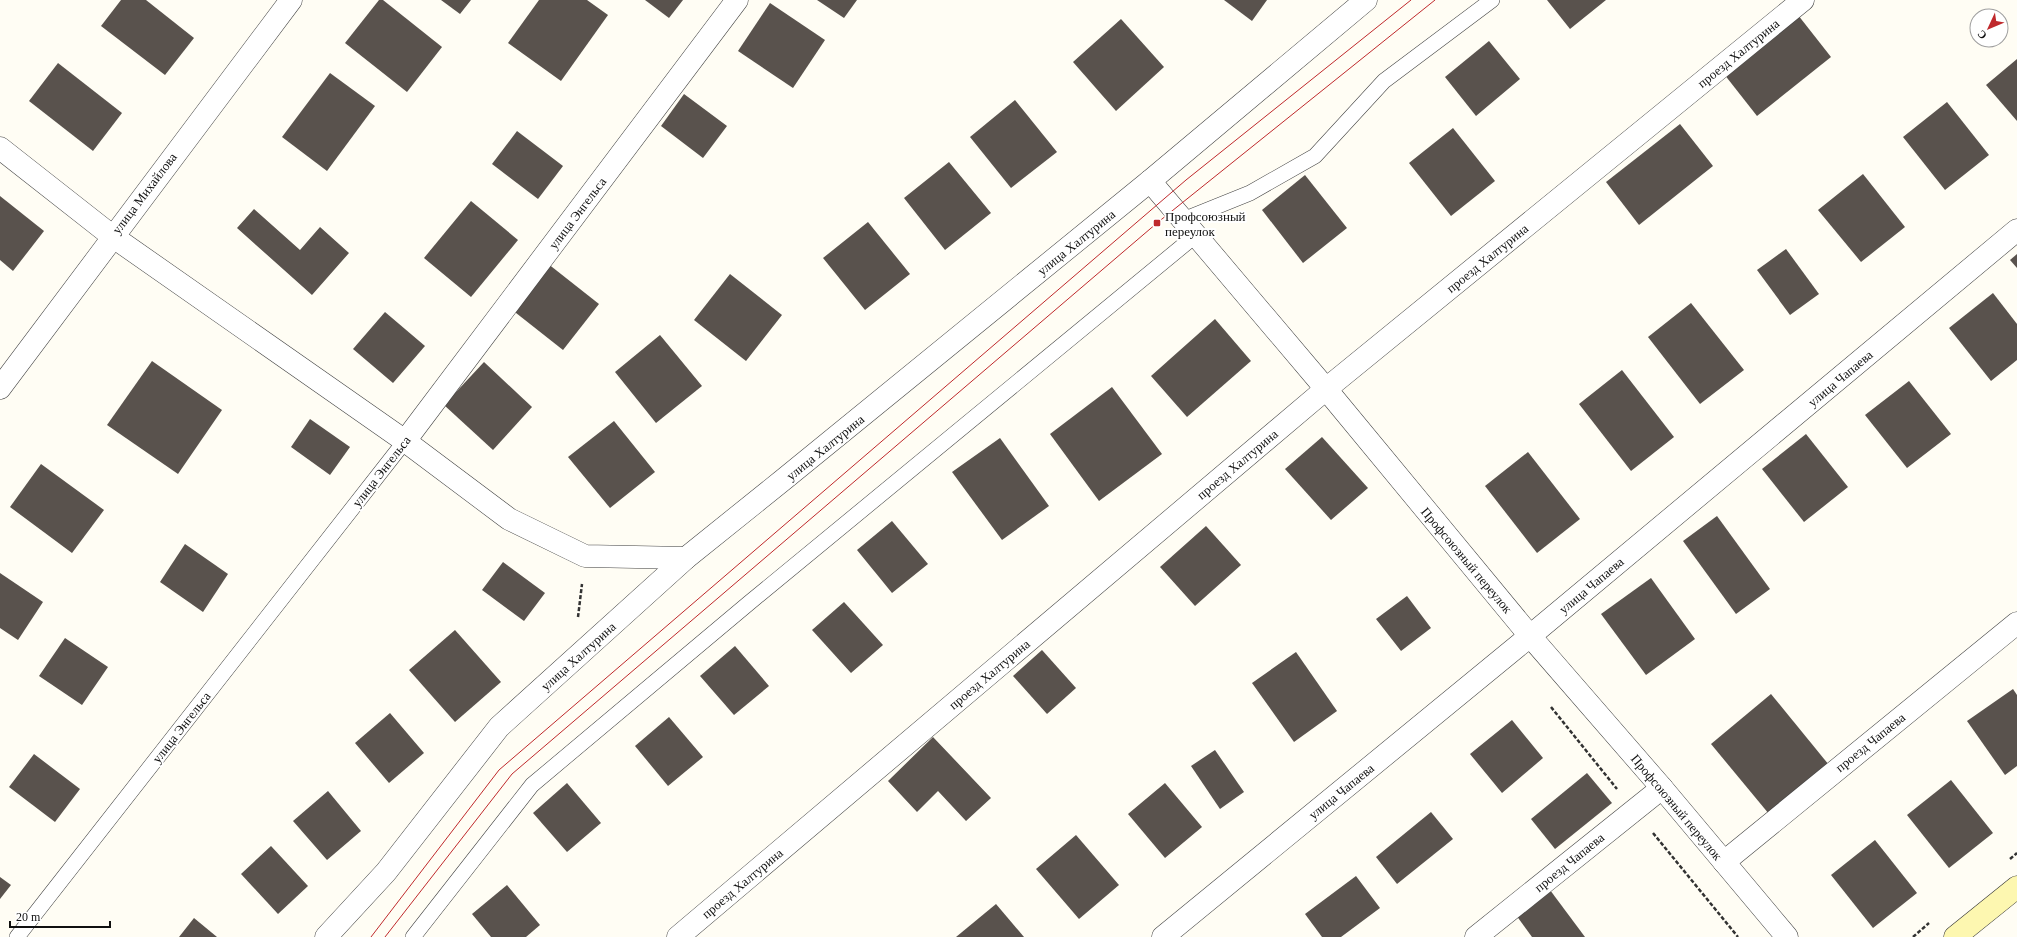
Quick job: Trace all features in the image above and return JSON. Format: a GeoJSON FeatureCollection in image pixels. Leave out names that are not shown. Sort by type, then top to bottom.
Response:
{"type":"FeatureCollection","features":[{"type":"Feature","properties":{"kind":"street","name":"улица Михайлова"},"geometry":{"type":"LineString","coordinates":[[0,388],[112,236],[291,0]]}},
{"type":"Feature","properties":{"kind":"street","name":"улица Энгельса"},"geometry":{"type":"LineString","coordinates":[[405,441],[738,0]]}},
{"type":"Feature","properties":{"kind":"street","name":"проезд Халтурина"},"geometry":{"type":"LineString","coordinates":[[678,937],[1326,389],[1803,0]]}},
{"type":"Feature","properties":{"kind":"street","name":"улица Халтурина"},"geometry":{"type":"LineString","coordinates":[[326,937],[386,872],[499,727],[686,558],[1150,181],[1352,4]]}},
{"type":"Feature","properties":{"kind":"street"},"geometry":{"type":"LineString","coordinates":[[0,148],[112,236],[405,441],[509,519],[585,556],[686,558]]}},
{"type":"Feature","properties":{"kind":"street","name":"Профсоюзный переулок"},"geometry":{"type":"LineString","coordinates":[[1150,181],[1326,389],[1530,636],[1662,788],[1787,937]]}},
{"type":"Feature","properties":{"kind":"street","name":"улица Чапаева"},"geometry":{"type":"LineString","coordinates":[[1163,937],[1530,636],[2017,230]]}},
{"type":"Feature","properties":{"kind":"street","name":"проезд Чапаева"},"geometry":{"type":"LineString","coordinates":[[1724,862],[2017,623]]}},
{"type":"Feature","properties":{"kind":"street","name":"проезд Чапаева"},"geometry":{"type":"LineString","coordinates":[[1476,937],[1662,788]]}},
{"type":"Feature","properties":{"kind":"street"},"geometry":{"type":"LineString","coordinates":[[1955,937],[2017,886]]}},
{"type":"Feature","properties":{"kind":"lane"},"geometry":{"type":"LineString","coordinates":[[412,937],[532,785],[1190,228],[1315,156],[1384,81],[1492,0]]}},
{"type":"Feature","properties":{"kind":"lane","name":"улица Энгельса"},"geometry":{"type":"LineString","coordinates":[[17,937],[405,441]]}},
{"type":"Feature","properties":{"kind":"path"},"geometry":{"type":"LineString","coordinates":[[572,661],[585,556]]}},
{"type":"Feature","properties":{"kind":"building"},"geometry":{"type":"Polygon","coordinates":[[[121,0],[146,0],[194,38],[165,75],[101,26],[121,0]]]}},
{"type":"Feature","properties":{"kind":"building"},"geometry":{"type":"Polygon","coordinates":[[[379,0],[383,0],[442,47],[407,92],[345,43],[379,0]]]}},
{"type":"Feature","properties":{"kind":"building"},"geometry":{"type":"Polygon","coordinates":[[[441,0],[471,0],[460,14],[441,0]]]}},
{"type":"Feature","properties":{"kind":"building"},"geometry":{"type":"Polygon","coordinates":[[[539,0],[587,0],[608,15],[561,81],[508,43],[539,0]]]}},
{"type":"Feature","properties":{"kind":"building"},"geometry":{"type":"Polygon","coordinates":[[[645,0],[683,0],[669,18],[645,0]]]}},
{"type":"Feature","properties":{"kind":"building"},"geometry":{"type":"Polygon","coordinates":[[[817,0],[857,0],[844,18],[817,0]]]}},
{"type":"Feature","properties":{"kind":"building"},"geometry":{"type":"Polygon","coordinates":[[[1224,0],[1267,0],[1252,21],[1224,0]]]}},
{"type":"Feature","properties":{"kind":"building"},"geometry":{"type":"Polygon","coordinates":[[[1547,0],[1606,0],[1570,29],[1547,0]]]}},
{"type":"Feature","properties":{"kind":"building"},"geometry":{"type":"Polygon","coordinates":[[[770,3],[825,40],[793,88],[738,51],[770,3]]]}},
{"type":"Feature","properties":{"kind":"building"},"geometry":{"type":"Polygon","coordinates":[[[1798,15],[1831,57],[1757,116],[1724,74],[1798,15]]]}},
{"type":"Feature","properties":{"kind":"building"},"geometry":{"type":"Polygon","coordinates":[[[1121,19],[1164,67],[1116,111],[1073,62],[1121,19]]]}},
{"type":"Feature","properties":{"kind":"building"},"geometry":{"type":"Polygon","coordinates":[[[1489,41],[1520,79],[1476,116],[1445,77],[1489,41]]]}},
{"type":"Feature","properties":{"kind":"building"},"geometry":{"type":"Polygon","coordinates":[[[2017,59],[2017,121],[1986,85],[2017,59]]]}},
{"type":"Feature","properties":{"kind":"building"},"geometry":{"type":"Polygon","coordinates":[[[58,63],[122,113],[93,151],[29,101],[58,63]]]}},
{"type":"Feature","properties":{"kind":"building"},"geometry":{"type":"Polygon","coordinates":[[[330,73],[375,106],[327,171],[282,137],[330,73]]]}},
{"type":"Feature","properties":{"kind":"building"},"geometry":{"type":"Polygon","coordinates":[[[684,94],[727,126],[703,158],[661,126],[684,94]]]}},
{"type":"Feature","properties":{"kind":"building"},"geometry":{"type":"Polygon","coordinates":[[[1015,100],[1057,152],[1011,188],[970,137],[1015,100]]]}},
{"type":"Feature","properties":{"kind":"building"},"geometry":{"type":"Polygon","coordinates":[[[1947,102],[1989,155],[1945,190],[1903,137],[1947,102]]]}},
{"type":"Feature","properties":{"kind":"building"},"geometry":{"type":"Polygon","coordinates":[[[1680,124],[1713,166],[1639,225],[1606,182],[1680,124]]]}},
{"type":"Feature","properties":{"kind":"building"},"geometry":{"type":"Polygon","coordinates":[[[1453,128],[1495,181],[1451,216],[1409,163],[1453,128]]]}},
{"type":"Feature","properties":{"kind":"building"},"geometry":{"type":"Polygon","coordinates":[[[517,131],[563,166],[538,199],[492,164],[517,131]]]}},
{"type":"Feature","properties":{"kind":"building"},"geometry":{"type":"Polygon","coordinates":[[[949,162],[991,213],[945,250],[904,198],[949,162]]]}},
{"type":"Feature","properties":{"kind":"building"},"geometry":{"type":"Polygon","coordinates":[[[1863,174],[1905,227],[1861,262],[1818,210],[1863,174]]]}},
{"type":"Feature","properties":{"kind":"building"},"geometry":{"type":"Polygon","coordinates":[[[1305,175],[1347,228],[1303,263],[1262,210],[1305,175]]]}},
{"type":"Feature","properties":{"kind":"building"},"geometry":{"type":"Polygon","coordinates":[[[0,196],[44,231],[13,271],[0,260],[0,196]]]}},
{"type":"Feature","properties":{"kind":"building"},"geometry":{"type":"Polygon","coordinates":[[[471,201],[518,240],[471,297],[424,258],[471,201]]]}},
{"type":"Feature","properties":{"kind":"building"},"geometry":{"type":"Polygon","coordinates":[[[254,209],[300,250],[320,227],[349,253],[312,295],[237,228],[254,209]]]}},
{"type":"Feature","properties":{"kind":"building"},"geometry":{"type":"Polygon","coordinates":[[[868,222],[910,274],[865,310],[823,258],[868,222]]]}},
{"type":"Feature","properties":{"kind":"building"},"geometry":{"type":"Polygon","coordinates":[[[1786,249],[1819,294],[1790,315],[1757,270],[1786,249]]]}},
{"type":"Feature","properties":{"kind":"building"},"geometry":{"type":"Polygon","coordinates":[[[2017,254],[2017,268],[2010,260],[2017,254]]]}},
{"type":"Feature","properties":{"kind":"building"},"geometry":{"type":"Polygon","coordinates":[[[547,263],[599,304],[563,350],[511,309],[547,263]]]}},
{"type":"Feature","properties":{"kind":"building"},"geometry":{"type":"Polygon","coordinates":[[[730,274],[782,315],[746,361],[694,320],[730,274]]]}},
{"type":"Feature","properties":{"kind":"building"},"geometry":{"type":"Polygon","coordinates":[[[1993,293],[2017,324],[2017,360],[1991,381],[1949,328],[1993,293]]]}},
{"type":"Feature","properties":{"kind":"building"},"geometry":{"type":"Polygon","coordinates":[[[1691,303],[1744,370],[1700,404],[1648,337],[1691,303]]]}},
{"type":"Feature","properties":{"kind":"building"},"geometry":{"type":"Polygon","coordinates":[[[385,312],[425,346],[393,383],[353,349],[385,312]]]}},
{"type":"Feature","properties":{"kind":"building"},"geometry":{"type":"Polygon","coordinates":[[[1215,319],[1251,361],[1187,417],[1151,376],[1215,319]]]}},
{"type":"Feature","properties":{"kind":"building"},"geometry":{"type":"Polygon","coordinates":[[[660,335],[702,386],[656,423],[615,372],[660,335]]]}},
{"type":"Feature","properties":{"kind":"building"},"geometry":{"type":"Polygon","coordinates":[[[152,361],[222,410],[178,474],[107,425],[152,361]]]}},
{"type":"Feature","properties":{"kind":"building"},"geometry":{"type":"Polygon","coordinates":[[[484,362],[532,407],[493,450],[444,405],[484,362]]]}},
{"type":"Feature","properties":{"kind":"building"},"geometry":{"type":"Polygon","coordinates":[[[1622,370],[1674,437],[1631,471],[1579,404],[1622,370]]]}},
{"type":"Feature","properties":{"kind":"building"},"geometry":{"type":"Polygon","coordinates":[[[1909,381],[1951,434],[1907,468],[1865,415],[1909,381]]]}},
{"type":"Feature","properties":{"kind":"building"},"geometry":{"type":"Polygon","coordinates":[[[1112,387],[1162,454],[1099,501],[1050,434],[1112,387]]]}},
{"type":"Feature","properties":{"kind":"building"},"geometry":{"type":"Polygon","coordinates":[[[310,419],[350,447],[330,475],[291,447],[310,419]]]}},
{"type":"Feature","properties":{"kind":"building"},"geometry":{"type":"Polygon","coordinates":[[[614,421],[655,472],[610,508],[568,457],[614,421]]]}},
{"type":"Feature","properties":{"kind":"building"},"geometry":{"type":"Polygon","coordinates":[[[1806,434],[1848,487],[1804,522],[1762,469],[1806,434]]]}},
{"type":"Feature","properties":{"kind":"building"},"geometry":{"type":"Polygon","coordinates":[[[1322,437],[1368,488],[1331,520],[1285,469],[1322,437]]]}},
{"type":"Feature","properties":{"kind":"building"},"geometry":{"type":"Polygon","coordinates":[[[1000,438],[1049,506],[1002,540],[952,472],[1000,438]]]}},
{"type":"Feature","properties":{"kind":"building"},"geometry":{"type":"Polygon","coordinates":[[[1528,452],[1580,519],[1537,553],[1485,486],[1528,452]]]}},
{"type":"Feature","properties":{"kind":"building"},"geometry":{"type":"Polygon","coordinates":[[[41,464],[104,510],[72,553],[10,507],[41,464]]]}},
{"type":"Feature","properties":{"kind":"building"},"geometry":{"type":"Polygon","coordinates":[[[1717,516],[1770,589],[1736,614],[1683,541],[1717,516]]]}},
{"type":"Feature","properties":{"kind":"building"},"geometry":{"type":"Polygon","coordinates":[[[892,521],[928,564],[892,593],[857,550],[892,521]]]}},
{"type":"Feature","properties":{"kind":"building"},"geometry":{"type":"Polygon","coordinates":[[[1206,526],[1241,565],[1195,606],[1160,567],[1206,526]]]}},
{"type":"Feature","properties":{"kind":"building"},"geometry":{"type":"Polygon","coordinates":[[[185,544],[228,574],[203,612],[160,582],[185,544]]]}},
{"type":"Feature","properties":{"kind":"building"},"geometry":{"type":"Polygon","coordinates":[[[503,562],[545,593],[524,621],[482,590],[503,562]]]}},
{"type":"Feature","properties":{"kind":"building"},"geometry":{"type":"Polygon","coordinates":[[[0,573],[43,602],[18,640],[0,628],[0,573]]]}},
{"type":"Feature","properties":{"kind":"building"},"geometry":{"type":"Polygon","coordinates":[[[1651,578],[1695,639],[1646,675],[1601,614],[1651,578]]]}},
{"type":"Feature","properties":{"kind":"building"},"geometry":{"type":"Polygon","coordinates":[[[1407,596],[1431,628],[1401,651],[1376,619],[1407,596]]]}},
{"type":"Feature","properties":{"kind":"building"},"geometry":{"type":"Polygon","coordinates":[[[844,602],[883,645],[851,673],[812,630],[844,602]]]}},
{"type":"Feature","properties":{"kind":"building"},"geometry":{"type":"Polygon","coordinates":[[[455,630],[501,682],[455,722],[409,670],[455,630]]]}},
{"type":"Feature","properties":{"kind":"building"},"geometry":{"type":"Polygon","coordinates":[[[65,638],[108,667],[82,705],[39,676],[65,638]]]}},
{"type":"Feature","properties":{"kind":"building"},"geometry":{"type":"Polygon","coordinates":[[[735,646],[769,686],[734,715],[700,676],[735,646]]]}},
{"type":"Feature","properties":{"kind":"building"},"geometry":{"type":"Polygon","coordinates":[[[1042,650],[1076,688],[1047,714],[1013,676],[1042,650]]]}},
{"type":"Feature","properties":{"kind":"building"},"geometry":{"type":"Polygon","coordinates":[[[1296,652],[1337,711],[1294,742],[1252,683],[1296,652]]]}},
{"type":"Feature","properties":{"kind":"building"},"geometry":{"type":"Polygon","coordinates":[[[2013,689],[2017,695],[2017,766],[2005,775],[1967,721],[2013,689]]]}},
{"type":"Feature","properties":{"kind":"building"},"geometry":{"type":"Polygon","coordinates":[[[1771,694],[1829,765],[1769,814],[1711,744],[1771,694]]]}},
{"type":"Feature","properties":{"kind":"building"},"geometry":{"type":"Polygon","coordinates":[[[390,713],[424,753],[389,783],[355,743],[390,713]]]}},
{"type":"Feature","properties":{"kind":"building"},"geometry":{"type":"Polygon","coordinates":[[[669,717],[703,757],[668,786],[635,746],[669,717]]]}},
{"type":"Feature","properties":{"kind":"building"},"geometry":{"type":"Polygon","coordinates":[[[1512,720],[1543,758],[1502,793],[1470,754],[1512,720]]]}},
{"type":"Feature","properties":{"kind":"building"},"geometry":{"type":"Polygon","coordinates":[[[933,737],[991,798],[966,821],[938,791],[917,812],[888,781],[933,737]]]}},
{"type":"Feature","properties":{"kind":"building"},"geometry":{"type":"Polygon","coordinates":[[[1215,750],[1244,792],[1220,809],[1191,766],[1215,750]]]}},
{"type":"Feature","properties":{"kind":"building"},"geometry":{"type":"Polygon","coordinates":[[[34,754],[80,789],[55,822],[9,787],[34,754]]]}},
{"type":"Feature","properties":{"kind":"building"},"geometry":{"type":"Polygon","coordinates":[[[1587,773],[1612,803],[1555,849],[1531,819],[1587,773]]]}},
{"type":"Feature","properties":{"kind":"building"},"geometry":{"type":"Polygon","coordinates":[[[1951,780],[1993,833],[1949,868],[1907,815],[1951,780]]]}},
{"type":"Feature","properties":{"kind":"building"},"geometry":{"type":"Polygon","coordinates":[[[567,783],[601,823],[567,852],[533,813],[567,783]]]}},
{"type":"Feature","properties":{"kind":"building"},"geometry":{"type":"Polygon","coordinates":[[[1165,783],[1202,827],[1165,858],[1128,814],[1165,783]]]}},
{"type":"Feature","properties":{"kind":"building"},"geometry":{"type":"Polygon","coordinates":[[[328,791],[361,831],[327,860],[293,821],[328,791]]]}},
{"type":"Feature","properties":{"kind":"building"},"geometry":{"type":"Polygon","coordinates":[[[1431,812],[1453,839],[1397,884],[1376,857],[1431,812]]]}},
{"type":"Feature","properties":{"kind":"building"},"geometry":{"type":"Polygon","coordinates":[[[1076,835],[1119,885],[1079,919],[1036,869],[1076,835]]]}},
{"type":"Feature","properties":{"kind":"building"},"geometry":{"type":"Polygon","coordinates":[[[1875,840],[1917,893],[1873,928],[1831,875],[1875,840]]]}},
{"type":"Feature","properties":{"kind":"building"},"geometry":{"type":"Polygon","coordinates":[[[271,846],[308,886],[278,914],[241,874],[271,846]]]}},
{"type":"Feature","properties":{"kind":"building"},"geometry":{"type":"Polygon","coordinates":[[[1356,876],[1380,908],[1341,937],[1322,937],[1305,914],[1356,876]]]}},
{"type":"Feature","properties":{"kind":"building"},"geometry":{"type":"Polygon","coordinates":[[[0,877],[11,885],[0,899],[0,877]]]}},
{"type":"Feature","properties":{"kind":"building"},"geometry":{"type":"Polygon","coordinates":[[[507,885],[540,925],[526,937],[491,937],[472,914],[507,885]]]}},
{"type":"Feature","properties":{"kind":"building"},"geometry":{"type":"Polygon","coordinates":[[[1550,890],[1585,937],[1532,937],[1516,915],[1550,890]]]}},
{"type":"Feature","properties":{"kind":"building"},"geometry":{"type":"Polygon","coordinates":[[[996,904],[1024,937],[956,937],[996,904]]]}},
{"type":"Feature","properties":{"kind":"building"},"geometry":{"type":"Polygon","coordinates":[[[194,918],[217,937],[179,937],[194,918]]]}},
{"type":"Feature","properties":{"kind":"tram line"},"geometry":{"type":"LineString","coordinates":[[371,937],[499,770],[1186,180],[1411,0]]}},
{"type":"Feature","properties":{"kind":"tram line"},"geometry":{"type":"LineString","coordinates":[[385,937],[512,774],[1157,223],[1435,0]]}},
{"type":"Feature","properties":{"kind":"place","name":"Профсоюзный переулок"},"geometry":{"type":"Point","coordinates":[1157,223]}}]}
